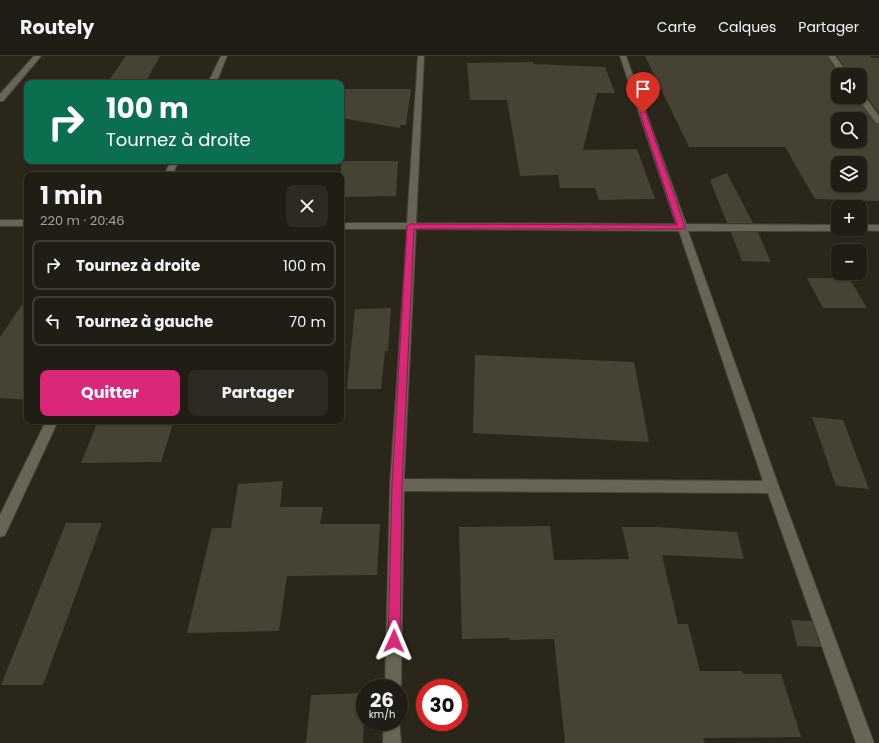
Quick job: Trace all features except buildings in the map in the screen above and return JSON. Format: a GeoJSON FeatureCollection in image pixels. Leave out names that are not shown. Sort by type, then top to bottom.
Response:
{"type":"FeatureCollection","features":[{"type":"Feature","properties":{"kind":"street"},"geometry":{"type":"LineString","coordinates":[[0,99],[38,56]]}},
{"type":"Feature","properties":{"kind":"street"},"geometry":{"type":"LineString","coordinates":[[213,80],[224,56]]}},
{"type":"Feature","properties":{"kind":"street"},"geometry":{"type":"LineString","coordinates":[[393,679],[397,485],[421,56]]}},
{"type":"Feature","properties":{"kind":"street"},"geometry":{"type":"LineString","coordinates":[[623,56],[772,487],[865,743]]}},
{"type":"Feature","properties":{"kind":"street"},"geometry":{"type":"LineString","coordinates":[[831,56],[840,68]]}},
{"type":"Feature","properties":{"kind":"street"},"geometry":{"type":"LineString","coordinates":[[866,104],[879,121]]}},
{"type":"Feature","properties":{"kind":"street"},"geometry":{"type":"LineString","coordinates":[[0,223],[24,223]]}},
{"type":"Feature","properties":{"kind":"street"},"geometry":{"type":"LineString","coordinates":[[344,226],[831,228]]}},
{"type":"Feature","properties":{"kind":"street"},"geometry":{"type":"LineString","coordinates":[[867,228],[879,228]]}},
{"type":"Feature","properties":{"kind":"street"},"geometry":{"type":"LineString","coordinates":[[0,530],[51,424]]}},
{"type":"Feature","properties":{"kind":"street"},"geometry":{"type":"LineString","coordinates":[[397,485],[772,487]]}},
{"type":"Feature","properties":{"kind":"street"},"geometry":{"type":"LineString","coordinates":[[392,731],[392,743]]}},
{"type":"Feature","properties":{"kind":"route"},"geometry":{"type":"LineString","coordinates":[[394,641],[397,485],[411,226],[682,227],[643,113]]}}]}
